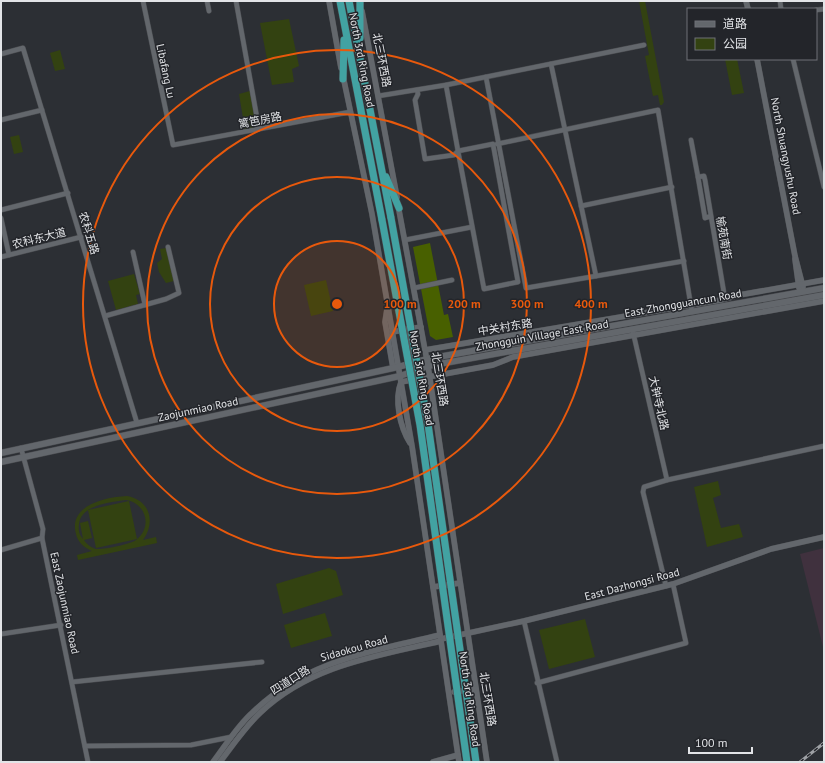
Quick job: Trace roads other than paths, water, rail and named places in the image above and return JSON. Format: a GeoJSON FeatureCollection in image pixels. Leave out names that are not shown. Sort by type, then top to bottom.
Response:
{"type":"FeatureCollection","features":[{"type":"Feature","properties":{"kind":"highway","name":"North 3rd Ring Road"},"geometry":{"type":"LineString","coordinates":[[340,1],[420,425],[467,762]]}},
{"type":"Feature","properties":{"kind":"highway","name":"North 3rd Ring Road"},"geometry":{"type":"LineString","coordinates":[[349,1],[391,218],[428,424],[476,762]]}},
{"type":"Feature","properties":{"kind":"highway"},"geometry":{"type":"LineString","coordinates":[[359,52],[360,1]]}},
{"type":"Feature","properties":{"kind":"highway"},"geometry":{"type":"LineString","coordinates":[[343,79],[344,23]]}},
{"type":"Feature","properties":{"kind":"highway"},"geometry":{"type":"LineString","coordinates":[[380,162],[399,208]]}},
{"type":"Feature","properties":{"kind":"main road","name":"East Zhongguancun Road"},"geometry":{"type":"LineString","coordinates":[[413,363],[427,359],[691,309],[824,288]]}},
{"type":"Feature","properties":{"kind":"main road","name":"Zhongguin Village East Road"},"geometry":{"type":"LineString","coordinates":[[414,371],[428,366],[633,332],[824,295]]}},
{"type":"Feature","properties":{"kind":"main road","name":"Zaojunmiao Road"},"geometry":{"type":"LineString","coordinates":[[1,453],[413,363]]}},
{"type":"Feature","properties":{"kind":"main road","name":"Zaojunmiao Road"},"geometry":{"type":"LineString","coordinates":[[1,462],[400,379],[414,371]]}},
{"type":"Feature","properties":{"kind":"street","name":"Libafang Lu"},"geometry":{"type":"LineString","coordinates":[[142,1],[173,145],[259,129]]}},
{"type":"Feature","properties":{"kind":"street"},"geometry":{"type":"LineString","coordinates":[[207,1],[209,11]]}},
{"type":"Feature","properties":{"kind":"street"},"geometry":{"type":"LineString","coordinates":[[236,1],[259,129]]}},
{"type":"Feature","properties":{"kind":"street"},"geometry":{"type":"LineString","coordinates":[[329,1],[343,79],[372,214],[392,332],[396,367]]}},
{"type":"Feature","properties":{"kind":"street","name":"北三环西路"},"geometry":{"type":"LineString","coordinates":[[360,1],[427,359],[487,762]]}},
{"type":"Feature","properties":{"kind":"street"},"geometry":{"type":"LineString","coordinates":[[378,96],[446,85],[644,45]]}},
{"type":"Feature","properties":{"kind":"street","name":"农科五路"},"geometry":{"type":"LineString","coordinates":[[1,54],[23,48],[137,423]]}},
{"type":"Feature","properties":{"kind":"street","name":"North Shuangyushu Road"},"geometry":{"type":"LineString","coordinates":[[757,60],[802,292]]}},
{"type":"Feature","properties":{"kind":"street"},"geometry":{"type":"LineString","coordinates":[[793,60],[824,187]]}},
{"type":"Feature","properties":{"kind":"street"},"geometry":{"type":"LineString","coordinates":[[551,64],[596,276]]}},
{"type":"Feature","properties":{"kind":"street"},"geometry":{"type":"LineString","coordinates":[[486,77],[497,144],[526,288],[684,261]]}},
{"type":"Feature","properties":{"kind":"street"},"geometry":{"type":"LineString","coordinates":[[417,90],[418,94],[415,100],[425,159],[454,155],[458,151],[493,144],[518,282],[484,288],[472,227],[458,151],[446,85]]}},
{"type":"Feature","properties":{"kind":"street"},"geometry":{"type":"LineString","coordinates":[[1,120],[42,110]]}},
{"type":"Feature","properties":{"kind":"street"},"geometry":{"type":"LineString","coordinates":[[497,144],[658,110],[672,187],[691,309]]}},
{"type":"Feature","properties":{"kind":"street","name":"篱笆房路"},"geometry":{"type":"LineString","coordinates":[[259,129],[350,112]]}},
{"type":"Feature","properties":{"kind":"street"},"geometry":{"type":"LineString","coordinates":[[690,140],[705,218],[711,216]]}},
{"type":"Feature","properties":{"kind":"street","name":"榆苑南街"},"geometry":{"type":"LineString","coordinates":[[698,177],[704,176],[705,180],[725,299]]}},
{"type":"Feature","properties":{"kind":"street"},"geometry":{"type":"LineString","coordinates":[[581,206],[672,187]]}},
{"type":"Feature","properties":{"kind":"street"},"geometry":{"type":"LineString","coordinates":[[1,210],[68,193]]}},
{"type":"Feature","properties":{"kind":"street"},"geometry":{"type":"LineString","coordinates":[[1,218],[9,254]]}},
{"type":"Feature","properties":{"kind":"street"},"geometry":{"type":"LineString","coordinates":[[405,240],[472,227]]}},
{"type":"Feature","properties":{"kind":"street","name":"农科东大道"},"geometry":{"type":"LineString","coordinates":[[1,257],[81,237]]}},
{"type":"Feature","properties":{"kind":"street"},"geometry":{"type":"LineString","coordinates":[[105,316],[166,299],[179,293],[168,247]]}},
{"type":"Feature","properties":{"kind":"street"},"geometry":{"type":"LineString","coordinates":[[133,252],[145,305]]}},
{"type":"Feature","properties":{"kind":"street"},"geometry":{"type":"LineString","coordinates":[[414,288],[452,280]]}},
{"type":"Feature","properties":{"kind":"street","name":"中关村东路"},"geometry":{"type":"LineString","coordinates":[[425,350],[691,309],[725,299],[824,280]]}},
{"type":"Feature","properties":{"kind":"street"},"geometry":{"type":"LineString","coordinates":[[400,379],[416,380],[493,365],[513,358],[633,332],[824,301]]}},
{"type":"Feature","properties":{"kind":"street"},"geometry":{"type":"LineString","coordinates":[[388,307],[385,322],[400,379],[397,393],[404,433],[412,446],[459,762]]}},
{"type":"Feature","properties":{"kind":"street"},"geometry":{"type":"LineString","coordinates":[[392,332],[421,327]]}},
{"type":"Feature","properties":{"kind":"street"},"geometry":{"type":"LineString","coordinates":[[407,329],[416,380]]}},
{"type":"Feature","properties":{"kind":"street","name":"大钟寺北路"},"geometry":{"type":"LineString","coordinates":[[633,332],[667,480]]}},
{"type":"Feature","properties":{"kind":"street"},"geometry":{"type":"LineString","coordinates":[[666,586],[643,492],[644,487],[667,480],[824,446]]}},
{"type":"Feature","properties":{"kind":"street","name":"East Zaojunmiao Road"},"geometry":{"type":"LineString","coordinates":[[21,448],[43,529],[42,538],[88,762]]}},
{"type":"Feature","properties":{"kind":"street","name":"East Dazhongsi Road"},"geometry":{"type":"LineString","coordinates":[[441,638],[524,621],[666,586],[771,549],[824,537]]}},
{"type":"Feature","properties":{"kind":"street"},"geometry":{"type":"LineString","coordinates":[[1,550],[42,538]]}},
{"type":"Feature","properties":{"kind":"street"},"geometry":{"type":"LineString","coordinates":[[433,587],[460,583]]}},
{"type":"Feature","properties":{"kind":"street"},"geometry":{"type":"LineString","coordinates":[[537,683],[686,643],[673,584]]}},
{"type":"Feature","properties":{"kind":"street"},"geometry":{"type":"LineString","coordinates":[[524,621],[537,683],[557,762]]}},
{"type":"Feature","properties":{"kind":"street"},"geometry":{"type":"LineString","coordinates":[[1,634],[61,625]]}},
{"type":"Feature","properties":{"kind":"street","name":"Sidaokou Road"},"geometry":{"type":"LineString","coordinates":[[213,762],[247,717],[266,700],[320,667],[344,658],[441,638]]}},
{"type":"Feature","properties":{"kind":"street","name":"四道口路"},"geometry":{"type":"LineString","coordinates":[[220,762],[237,738],[260,714],[293,688],[311,678],[345,664],[441,638]]}},
{"type":"Feature","properties":{"kind":"street"},"geometry":{"type":"LineString","coordinates":[[72,682],[262,662]]}},
{"type":"Feature","properties":{"kind":"street"},"geometry":{"type":"LineString","coordinates":[[449,693],[476,689]]}},
{"type":"Feature","properties":{"kind":"street"},"geometry":{"type":"LineString","coordinates":[[85,746],[191,745],[232,737]]}},
{"type":"Feature","properties":{"kind":"street"},"geometry":{"type":"LineString","coordinates":[[433,762],[458,755]]}},
{"type":"Feature","properties":{"kind":"railway"},"geometry":{"type":"LineString","coordinates":[[800,762],[824,743]]}}]}
